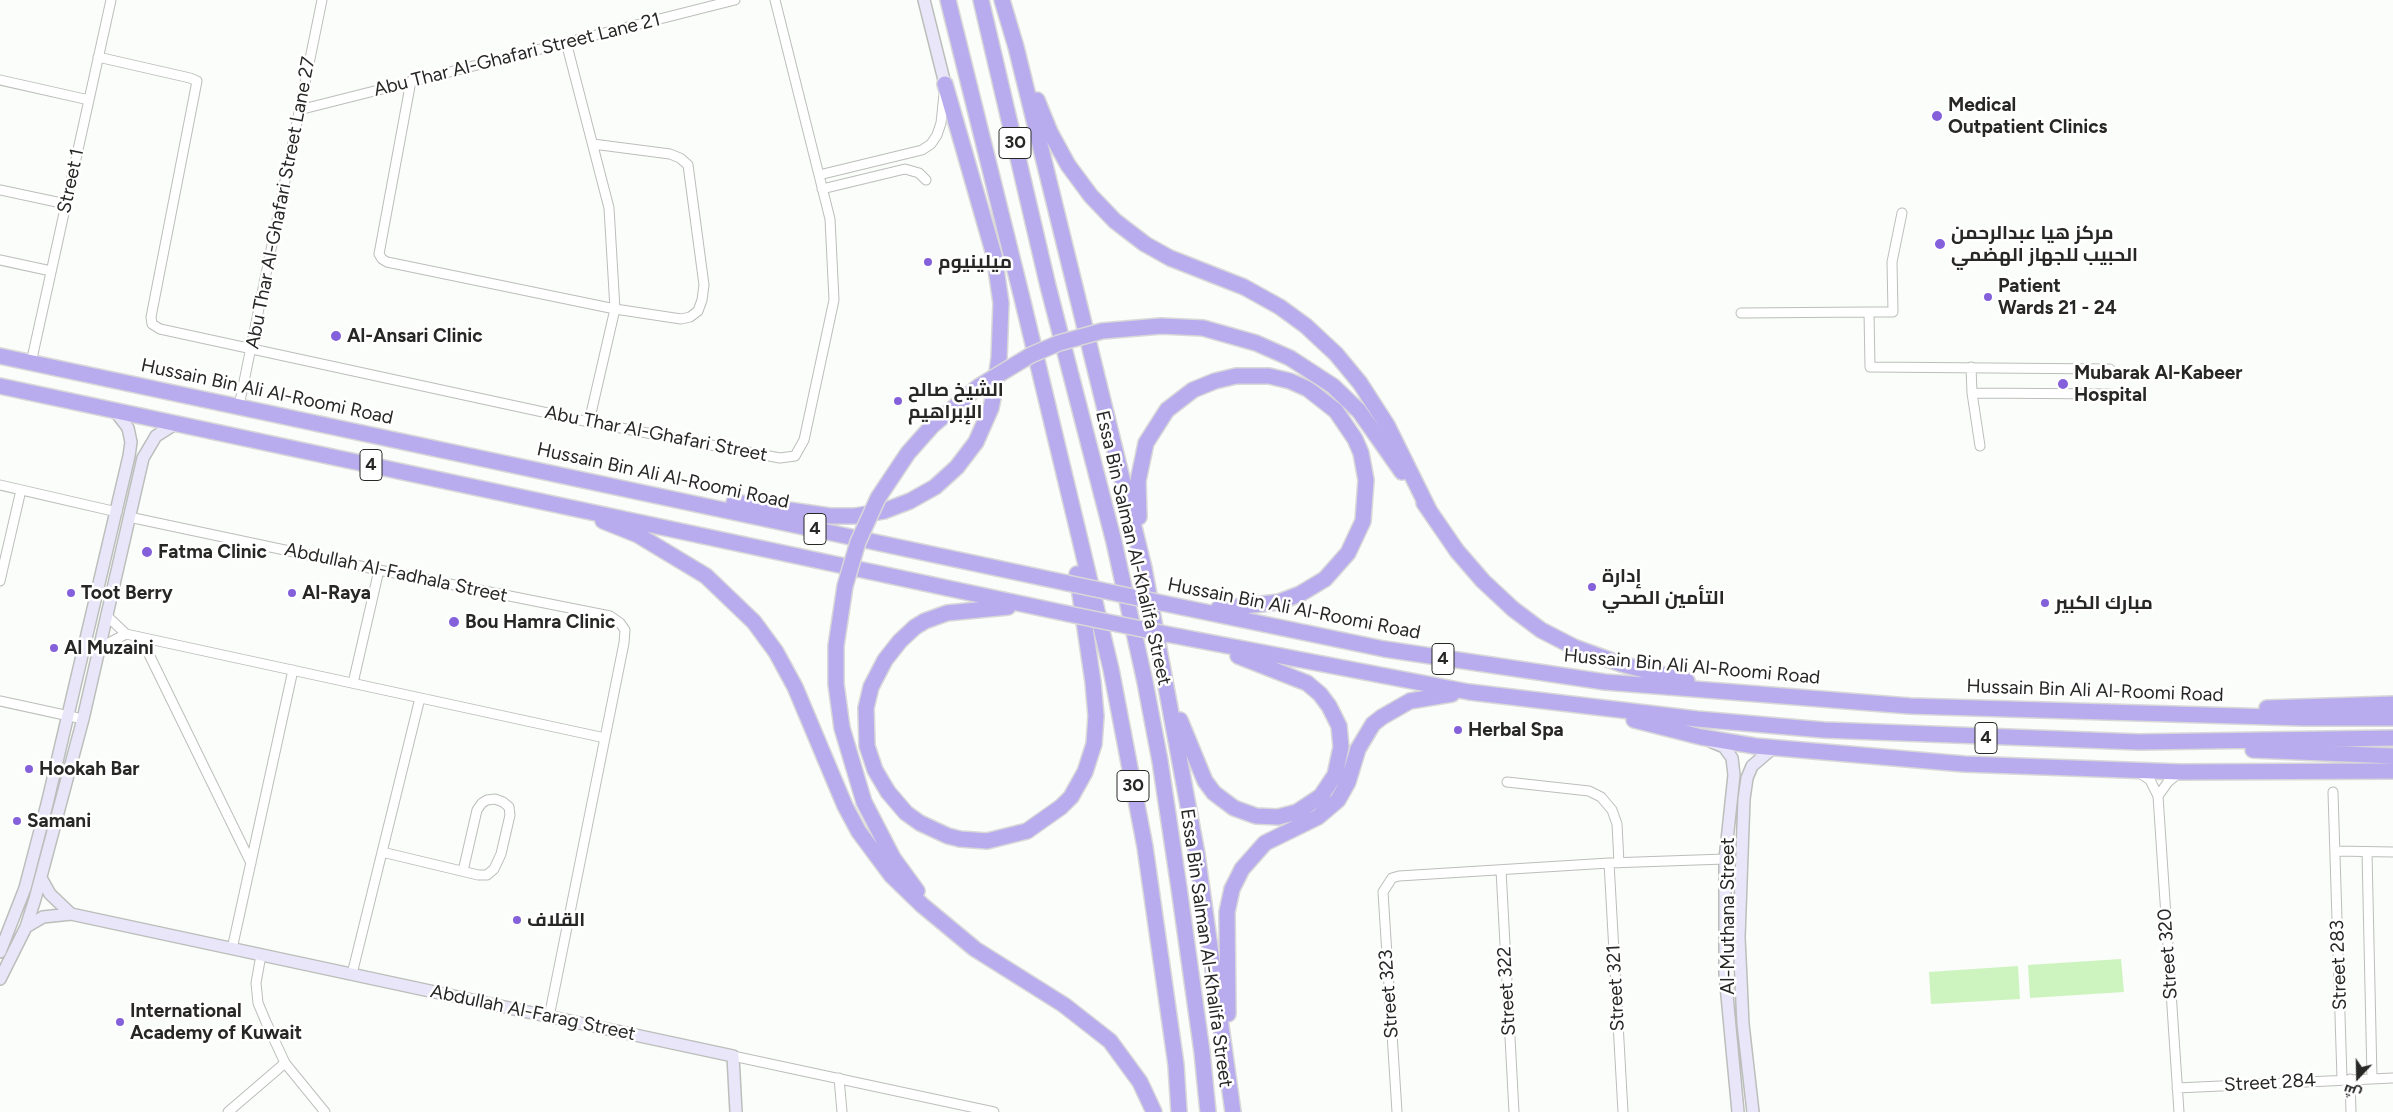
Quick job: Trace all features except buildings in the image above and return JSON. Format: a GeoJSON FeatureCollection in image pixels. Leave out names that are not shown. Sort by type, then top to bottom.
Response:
{"type":"FeatureCollection","features":[{"type":"Feature","properties":{"kind":"highway"},"geometry":{"type":"LineString","coordinates":[[938,0],[973,104]]}},
{"type":"Feature","properties":{"kind":"highway","name":"30"},"geometry":{"type":"LineString","coordinates":[[948,0],[1111,670],[1145,847],[1176,1065],[1179,1112]]}},
{"type":"Feature","properties":{"kind":"highway","name":"Essa Bin Salman Al-Khalifa Street"},"geometry":{"type":"LineString","coordinates":[[981,0],[1048,286],[1114,542],[1145,682],[1160,761],[1179,888],[1202,1052],[1208,1112]]}},
{"type":"Feature","properties":{"kind":"highway"},"geometry":{"type":"LineString","coordinates":[[1002,0],[1016,47],[1144,568],[1165,673],[1197,854],[1229,1073]]}},
{"type":"Feature","properties":{"kind":"highway"},"geometry":{"type":"LineString","coordinates":[[1016,47],[1054,140],[1068,165],[1091,196],[1116,222],[1145,244],[1170,258],[1232,282],[1262,297],[1293,316],[1322,340],[1350,370],[1374,405],[1402,453],[1430,512]]}},
{"type":"Feature","properties":{"kind":"highway"},"geometry":{"type":"LineString","coordinates":[[562,475],[816,515],[845,516],[884,511],[910,501],[935,487],[957,467],[976,442],[990,408],[998,365],[1001,303],[994,255],[945,84]]}},
{"type":"Feature","properties":{"kind":"highway"},"geometry":{"type":"LineString","coordinates":[[949,928],[904,873],[883,840],[856,782],[842,728],[836,684],[838,625],[845,586],[863,529],[886,484],[908,453],[932,426],[978,387],[1018,362],[1058,343],[1102,331],[1161,326],[1203,328],[1256,343],[1290,358],[1333,386],[1359,412],[1457,551],[1483,581],[1513,609],[1541,630],[1574,648],[1621,664],[1728,692]]}},
{"type":"Feature","properties":{"kind":"highway","name":"Hussain Bin Ali Al-Roomi Road"},"geometry":{"type":"LineString","coordinates":[[0,356],[1162,603],[1384,649],[1493,667],[1604,682],[1910,706],[2201,713],[2303,718],[2393,718]]}},
{"type":"Feature","properties":{"kind":"highway"},"geometry":{"type":"LineString","coordinates":[[1144,568],[1138,497],[1139,468],[1142,455],[1152,433],[1167,410],[1177,401],[1193,390],[1215,381],[1254,374],[1290,381],[1308,389],[1328,403],[1349,428],[1361,453],[1364,467],[1366,488],[1365,511],[1358,534],[1348,554],[1335,570],[1317,585],[1279,602],[1236,608],[1191,609]]}},
{"type":"Feature","properties":{"kind":"highway","name":"4"},"geometry":{"type":"LineString","coordinates":[[0,386],[1033,607],[1189,639],[1470,692],[1579,706],[1824,730],[2139,742],[2393,738]]}},
{"type":"Feature","properties":{"kind":"highway"},"geometry":{"type":"LineString","coordinates":[[1033,607],[976,609],[947,613],[924,621],[909,632],[892,650],[872,687],[865,722],[867,746],[875,770],[888,792],[906,812],[920,822],[948,836],[987,841],[1027,831],[1050,816],[1070,797],[1079,784],[1090,759],[1095,729],[1095,699],[1061,464]]}},
{"type":"Feature","properties":{"kind":"highway"},"geometry":{"type":"LineString","coordinates":[[567,506],[638,536],[675,557],[712,581],[754,622],[776,652],[795,688],[833,782],[859,832],[891,875],[949,928],[999,966],[1064,1005],[1110,1041],[1140,1082],[1154,1112]]}},
{"type":"Feature","properties":{"kind":"highway"},"geometry":{"type":"LineString","coordinates":[[1165,673],[1202,774],[1214,793],[1227,803],[1256,816],[1278,817],[1304,808],[1327,789],[1338,769],[1341,741],[1334,714],[1320,694],[1307,683],[1289,675],[1189,639]]}},
{"type":"Feature","properties":{"kind":"highway"},"geometry":{"type":"LineString","coordinates":[[1232,1112],[1229,1073],[1227,912],[1232,889],[1242,869],[1265,843],[1318,818],[1338,800],[1348,782],[1358,749],[1373,724],[1382,717],[1410,701],[1426,697],[1470,692]]}},
{"type":"Feature","properties":{"kind":"highway"},"geometry":{"type":"LineString","coordinates":[[2201,713],[2286,707],[2393,704]]}},
{"type":"Feature","properties":{"kind":"highway"},"geometry":{"type":"LineString","coordinates":[[1579,706],[1702,737],[1773,748],[1964,764],[2180,772],[2393,772]]}},
{"type":"Feature","properties":{"kind":"highway"},"geometry":{"type":"LineString","coordinates":[[2139,742],[2393,756]]}},
{"type":"Feature","properties":{"kind":"street","name":"Street 1"},"geometry":{"type":"LineString","coordinates":[[31,363],[111,0]]}},
{"type":"Feature","properties":{"kind":"street","name":"Abu Thar Al-Ghafari Street Lane 27"},"geometry":{"type":"LineString","coordinates":[[239,406],[322,0]]}},
{"type":"Feature","properties":{"kind":"street","name":"Abu Thar Al-Ghafari Street Lane 21"},"geometry":{"type":"LineString","coordinates":[[300,110],[735,0]]}},
{"type":"Feature","properties":{"kind":"street","name":"Abu Thar Al-Ghafari Street"},"geometry":{"type":"LineString","coordinates":[[98,57],[190,78],[197,82],[151,316],[152,324],[160,329],[589,422],[780,458],[795,456],[804,440],[834,300],[830,219],[775,0]]}},
{"type":"Feature","properties":{"kind":"street"},"geometry":{"type":"LineString","coordinates":[[819,176],[901,157],[922,150],[931,144],[937,135],[941,124],[945,84],[924,0]]}},
{"type":"Feature","properties":{"kind":"street"},"geometry":{"type":"LineString","coordinates":[[566,42],[609,208],[615,309],[589,422]]}},
{"type":"Feature","properties":{"kind":"street"},"geometry":{"type":"LineString","coordinates":[[0,80],[89,100]]}},
{"type":"Feature","properties":{"kind":"street"},"geometry":{"type":"LineString","coordinates":[[411,81],[379,254],[382,260],[615,309],[681,319],[690,317],[698,311],[702,300],[704,284],[688,165],[680,158],[670,154],[593,144]]}},
{"type":"Feature","properties":{"kind":"street"},"geometry":{"type":"LineString","coordinates":[[822,189],[905,169],[915,170],[925,178],[914,164],[901,157]]}},
{"type":"Feature","properties":{"kind":"street"},"geometry":{"type":"LineString","coordinates":[[0,190],[66,204]]}},
{"type":"Feature","properties":{"kind":"street"},"geometry":{"type":"LineString","coordinates":[[1741,313],[1893,312],[1892,262],[1902,213]]}},
{"type":"Feature","properties":{"kind":"street"},"geometry":{"type":"LineString","coordinates":[[0,260],[51,271]]}},
{"type":"Feature","properties":{"kind":"street"},"geometry":{"type":"LineString","coordinates":[[1870,312],[1870,367],[2110,369]]}},
{"type":"Feature","properties":{"kind":"street"},"geometry":{"type":"LineString","coordinates":[[1971,367],[1972,393],[1980,446]]}},
{"type":"Feature","properties":{"kind":"street"},"geometry":{"type":"LineString","coordinates":[[1972,393],[2112,394]]}},
{"type":"Feature","properties":{"kind":"street"},"geometry":{"type":"LineString","coordinates":[[0,952],[25,888],[117,512],[130,442],[128,428],[115,411]]}},
{"type":"Feature","properties":{"kind":"street"},"geometry":{"type":"LineString","coordinates":[[0,979],[26,927],[41,878],[82,719],[146,450],[156,436],[175,424]]}},
{"type":"Feature","properties":{"kind":"street"},"geometry":{"type":"LineString","coordinates":[[0,485],[117,512]]}},
{"type":"Feature","properties":{"kind":"street"},"geometry":{"type":"LineString","coordinates":[[0,581],[21,490]]}},
{"type":"Feature","properties":{"kind":"street","name":"Abdullah Al-Fadhala Street"},"geometry":{"type":"LineString","coordinates":[[129,517],[379,570],[610,616],[620,623],[625,630],[624,643],[549,1017]]}},
{"type":"Feature","properties":{"kind":"street"},"geometry":{"type":"LineString","coordinates":[[353,683],[379,570]]}},
{"type":"Feature","properties":{"kind":"street"},"geometry":{"type":"LineString","coordinates":[[106,615],[126,634],[142,638],[605,738]]}},
{"type":"Feature","properties":{"kind":"street"},"geometry":{"type":"LineString","coordinates":[[99,648],[126,634]]}},
{"type":"Feature","properties":{"kind":"street"},"geometry":{"type":"LineString","coordinates":[[142,638],[251,864]]}},
{"type":"Feature","properties":{"kind":"street"},"geometry":{"type":"LineString","coordinates":[[232,948],[293,670]]}},
{"type":"Feature","properties":{"kind":"street"},"geometry":{"type":"LineString","coordinates":[[352,974],[420,698]]}},
{"type":"Feature","properties":{"kind":"street"},"geometry":{"type":"LineString","coordinates":[[0,701],[82,719]]}},
{"type":"Feature","properties":{"kind":"street","name":"Al-Muthana Street"},"geometry":{"type":"LineString","coordinates":[[1702,737],[1724,747],[1732,758],[1734,775],[1725,859],[1725,974],[1738,1112]]}},
{"type":"Feature","properties":{"kind":"street","name":"Al-Muthana Street"},"geometry":{"type":"LineString","coordinates":[[1753,1112],[1743,1024],[1739,937],[1744,799],[1747,778],[1752,766],[1773,748]]}},
{"type":"Feature","properties":{"kind":"street"},"geometry":{"type":"LineString","coordinates":[[2135,771],[2150,780],[2158,796],[2168,782],[2180,772]]}},
{"type":"Feature","properties":{"kind":"street"},"geometry":{"type":"LineString","coordinates":[[1507,782],[1589,791],[1601,796],[1612,810],[1617,824],[1619,863]]}},
{"type":"Feature","properties":{"kind":"street","name":"Street 283"},"geometry":{"type":"LineString","coordinates":[[2333,792],[2346,1079],[2351,1112]]}},
{"type":"Feature","properties":{"kind":"street","name":"Street 320"},"geometry":{"type":"LineString","coordinates":[[2158,796],[2178,1112]]}},
{"type":"Feature","properties":{"kind":"street"},"geometry":{"type":"LineString","coordinates":[[382,852],[463,871],[487,875],[494,870],[501,854],[510,815],[509,807],[503,802],[495,799],[488,800],[482,803],[477,810],[463,871]]}},
{"type":"Feature","properties":{"kind":"street"},"geometry":{"type":"LineString","coordinates":[[2336,851],[2393,852]]}},
{"type":"Feature","properties":{"kind":"street","name":"Street 283"},"geometry":{"type":"LineString","coordinates":[[2367,852],[2372,1078]]}},
{"type":"Feature","properties":{"kind":"street"},"geometry":{"type":"LineString","coordinates":[[1501,870],[1609,863],[1725,859]]}},
{"type":"Feature","properties":{"kind":"street","name":"Street 321"},"geometry":{"type":"LineString","coordinates":[[1609,863],[1623,1112]]}},
{"type":"Feature","properties":{"kind":"street","name":"Street 323"},"geometry":{"type":"LineString","coordinates":[[1397,1112],[1383,892],[1392,878],[1399,876],[1501,870]]}},
{"type":"Feature","properties":{"kind":"street","name":"Street 322"},"geometry":{"type":"LineString","coordinates":[[1501,870],[1514,1112]]}},
{"type":"Feature","properties":{"kind":"street"},"geometry":{"type":"LineString","coordinates":[[41,878],[50,894],[71,914]]}},
{"type":"Feature","properties":{"kind":"street","name":"Abdullah Al-Farag Street"},"geometry":{"type":"LineString","coordinates":[[26,927],[43,917],[71,914],[994,1112]]}},
{"type":"Feature","properties":{"kind":"street"},"geometry":{"type":"LineString","coordinates":[[261,955],[256,982],[258,1003],[286,1064],[325,1112]]}},
{"type":"Feature","properties":{"kind":"street"},"geometry":{"type":"LineString","coordinates":[[733,1056],[736,1112]]}},
{"type":"Feature","properties":{"kind":"street"},"geometry":{"type":"LineString","coordinates":[[228,1112],[286,1064]]}},
{"type":"Feature","properties":{"kind":"street"},"geometry":{"type":"LineString","coordinates":[[839,1078],[842,1112]]}},
{"type":"Feature","properties":{"kind":"street","name":"Street 284"},"geometry":{"type":"LineString","coordinates":[[2177,1088],[2393,1078]]}},
{"type":"Feature","properties":{"kind":"green space"},"geometry":{"type":"Polygon","coordinates":[[[2121,959],[2124,992],[2030,998],[2028,965],[2121,959]]]}},
{"type":"Feature","properties":{"kind":"green space"},"geometry":{"type":"Polygon","coordinates":[[[2018,966],[2020,999],[1931,1004],[1929,972],[2018,966]]]}},
{"type":"Feature","properties":{"kind":"place","name":"Medical Outpatient Clinics"},"geometry":{"type":"Point","coordinates":[1937,116]}},
{"type":"Feature","properties":{"kind":"place","name":"مركز هيا عبدالرحمن الحبيب للجهاز الهضمي"},"geometry":{"type":"Point","coordinates":[1940,244]}},
{"type":"Feature","properties":{"kind":"place","name":"ميلينيوم"},"geometry":{"type":"Point","coordinates":[928,262]}},
{"type":"Feature","properties":{"kind":"place","name":"Patient Wards 21 - 24"},"geometry":{"type":"Point","coordinates":[1988,297]}},
{"type":"Feature","properties":{"kind":"place","name":"Al-Ansari Clinic"},"geometry":{"type":"Point","coordinates":[336,336]}},
{"type":"Feature","properties":{"kind":"place","name":"Mubarak Al-Kabeer Hospital"},"geometry":{"type":"Point","coordinates":[2063,384]}},
{"type":"Feature","properties":{"kind":"place","name":"الشيخ صالح الإبراهيم"},"geometry":{"type":"Point","coordinates":[898,401]}},
{"type":"Feature","properties":{"kind":"place","name":"Fatma Clinic"},"geometry":{"type":"Point","coordinates":[147,552]}},
{"type":"Feature","properties":{"kind":"place","name":"إدارة التأمين الصحي"},"geometry":{"type":"Point","coordinates":[1592,587]}},
{"type":"Feature","properties":{"kind":"place","name":"Toot Berry"},"geometry":{"type":"Point","coordinates":[71,593]}},
{"type":"Feature","properties":{"kind":"place","name":"Al-Raya"},"geometry":{"type":"Point","coordinates":[292,593]}},
{"type":"Feature","properties":{"kind":"place","name":"مبارك الكبير"},"geometry":{"type":"Point","coordinates":[2045,603]}},
{"type":"Feature","properties":{"kind":"place","name":"Bou Hamra Clinic"},"geometry":{"type":"Point","coordinates":[454,622]}},
{"type":"Feature","properties":{"kind":"place","name":"Al Muzaini"},"geometry":{"type":"Point","coordinates":[54,648]}},
{"type":"Feature","properties":{"kind":"place","name":"Herbal Spa"},"geometry":{"type":"Point","coordinates":[1458,730]}},
{"type":"Feature","properties":{"kind":"place","name":"Hookah Bar"},"geometry":{"type":"Point","coordinates":[29,769]}},
{"type":"Feature","properties":{"kind":"place","name":"Samani"},"geometry":{"type":"Point","coordinates":[17,821]}},
{"type":"Feature","properties":{"kind":"place","name":"القلاف"},"geometry":{"type":"Point","coordinates":[517,920]}},
{"type":"Feature","properties":{"kind":"place","name":"International Academy of Kuwait"},"geometry":{"type":"Point","coordinates":[120,1022]}}]}
